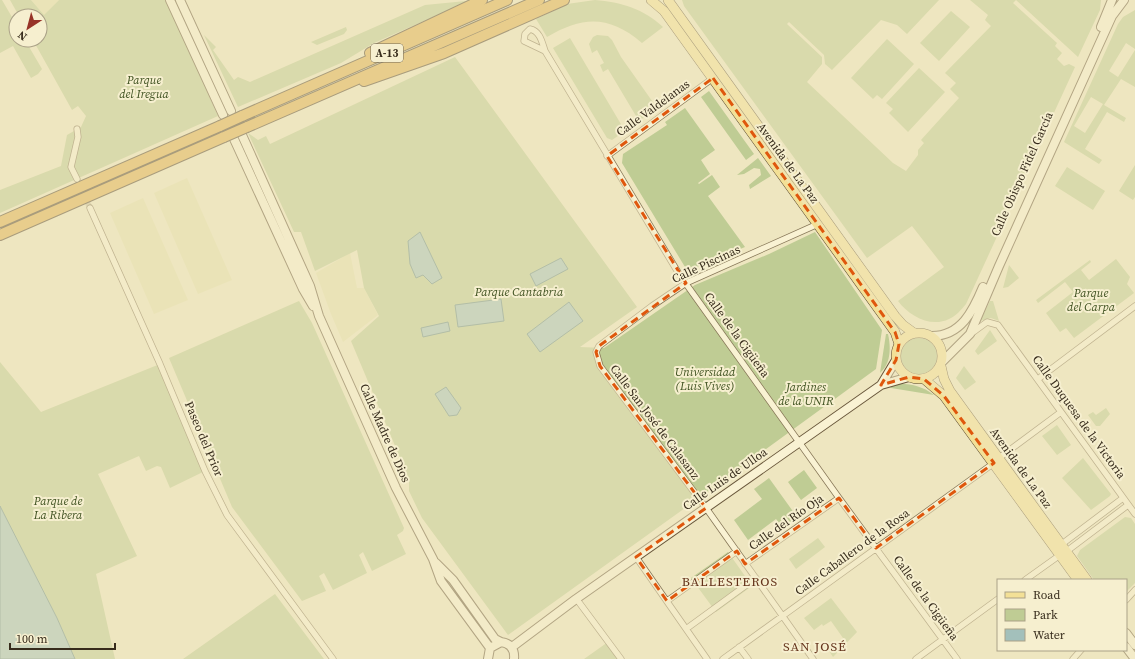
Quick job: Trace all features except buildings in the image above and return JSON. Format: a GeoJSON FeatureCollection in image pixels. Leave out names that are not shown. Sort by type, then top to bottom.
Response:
{"type":"FeatureCollection","features":[{"type":"Feature","properties":{"kind":"highway"},"geometry":{"type":"LineString","coordinates":[[267,106],[305,84],[482,0]]}},
{"type":"Feature","properties":{"kind":"highway","name":"A-13"},"geometry":{"type":"LineString","coordinates":[[0,222],[507,0]]}},
{"type":"Feature","properties":{"kind":"highway","name":"A-13"},"geometry":{"type":"LineString","coordinates":[[0,235],[229,138],[342,85],[539,0]]}},
{"type":"Feature","properties":{"kind":"highway"},"geometry":{"type":"LineString","coordinates":[[342,85],[368,80],[444,53],[564,0]]}},
{"type":"Feature","properties":{"kind":"main road"},"geometry":{"type":"LineString","coordinates":[[170,0],[223,114]]}},
{"type":"Feature","properties":{"kind":"main road"},"geometry":{"type":"LineString","coordinates":[[180,0],[230,111]]}},
{"type":"Feature","properties":{"kind":"main road","name":"Avenida de La Paz"},"geometry":{"type":"LineString","coordinates":[[651,0],[664,11],[713,78],[895,332],[899,344]]}},
{"type":"Feature","properties":{"kind":"main road","name":"Calle Obispo Fidel García"},"geometry":{"type":"LineString","coordinates":[[932,336],[949,334],[960,326],[979,298],[1112,0]]}},
{"type":"Feature","properties":{"kind":"main road","name":"Calle Obispo Fidel García"},"geometry":{"type":"LineString","coordinates":[[970,334],[982,303],[1115,11],[1124,0]]}},
{"type":"Feature","properties":{"kind":"main road","name":"Avenida de La Paz"},"geometry":{"type":"LineString","coordinates":[[669,1],[895,316],[903,325],[914,333]]}},
{"type":"Feature","properties":{"kind":"main road","name":"Calle Madre de Dios"},"geometry":{"type":"LineString","coordinates":[[245,131],[310,286],[319,316]]}},
{"type":"Feature","properties":{"kind":"main road","name":"Calle Madre de Dios"},"geometry":{"type":"LineString","coordinates":[[229,138],[303,289],[319,316],[396,488],[433,560],[441,581],[490,648]]}},
{"type":"Feature","properties":{"kind":"main road"},"geometry":{"type":"LineString","coordinates":[[941,364],[942,350],[940,345],[932,336],[921,333],[914,333],[904,338],[899,344],[896,352],[896,360],[900,370],[908,377],[924,379],[934,375],[941,364],[970,334]]}},
{"type":"Feature","properties":{"kind":"main road","name":"Calle Luis de Ulloa"},"geometry":{"type":"LineString","coordinates":[[881,384],[896,360]]}},
{"type":"Feature","properties":{"kind":"main road","name":"Avenida de La Paz"},"geometry":{"type":"LineString","coordinates":[[941,364],[944,379],[950,391],[996,461]]}},
{"type":"Feature","properties":{"kind":"main road","name":"Calle Luis de Ulloa"},"geometry":{"type":"LineString","coordinates":[[512,647],[636,557],[881,384],[908,377]]}},
{"type":"Feature","properties":{"kind":"main road","name":"Avenida de La Paz"},"geometry":{"type":"LineString","coordinates":[[924,379],[944,396],[1086,579]]}},
{"type":"Feature","properties":{"kind":"main road","name":"Avenida de La Paz"},"geometry":{"type":"LineString","coordinates":[[1063,550],[1078,579]]}},
{"type":"Feature","properties":{"kind":"main road","name":"Calle Madre de Dios"},"geometry":{"type":"LineString","coordinates":[[433,560],[453,580],[495,639],[500,642]]}},
{"type":"Feature","properties":{"kind":"main road","name":"Calle Luis de Ulloa"},"geometry":{"type":"LineString","coordinates":[[566,608],[578,601],[585,594]]}},
{"type":"Feature","properties":{"kind":"main road"},"geometry":{"type":"LineString","coordinates":[[1127,634],[1135,645]]}},
{"type":"Feature","properties":{"kind":"main road"},"geometry":{"type":"LineString","coordinates":[[488,659],[490,648],[500,642],[507,643],[512,647],[514,659]]}},
{"type":"Feature","properties":{"kind":"main road"},"geometry":{"type":"LineString","coordinates":[[1127,648],[1135,659]]}},
{"type":"Feature","properties":{"kind":"street","name":"Calle de la Cigüeña"},"geometry":{"type":"LineString","coordinates":[[545,50],[607,156],[686,283],[839,498],[957,659]]}},
{"type":"Feature","properties":{"kind":"street","name":"Calle Valdelanas"},"geometry":{"type":"LineString","coordinates":[[607,156],[713,78]]}},
{"type":"Feature","properties":{"kind":"street"},"geometry":{"type":"LineString","coordinates":[[77,129],[78,137],[71,167],[77,179]]}},
{"type":"Feature","properties":{"kind":"street","name":"Paseo del Prior"},"geometry":{"type":"LineString","coordinates":[[90,208],[160,364],[205,471],[227,515],[333,659]]}},
{"type":"Feature","properties":{"kind":"street","name":"Calle Piscinas"},"geometry":{"type":"LineString","coordinates":[[596,352],[599,346],[615,333],[686,283],[818,224]]}},
{"type":"Feature","properties":{"kind":"street"},"geometry":{"type":"LineString","coordinates":[[1038,379],[1135,306]]}},
{"type":"Feature","properties":{"kind":"street","name":"Calle Duquesa de la Victoria"},"geometry":{"type":"LineString","coordinates":[[970,334],[982,324],[987,322],[998,325],[1135,514]]}},
{"type":"Feature","properties":{"kind":"street","name":"Calle San José de Calasanz"},"geometry":{"type":"LineString","coordinates":[[596,352],[600,366],[706,508],[813,659]]}},
{"type":"Feature","properties":{"kind":"street","name":"Calle Caballero de la Rosa"},"geometry":{"type":"LineString","coordinates":[[723,659],[996,461],[1061,412]]}},
{"type":"Feature","properties":{"kind":"street","name":"Calle del Río Oja"},"geometry":{"type":"LineString","coordinates":[[746,564],[839,498]]}},
{"type":"Feature","properties":{"kind":"street"},"geometry":{"type":"LineString","coordinates":[[1026,579],[1063,550],[1123,498]]}},
{"type":"Feature","properties":{"kind":"street"},"geometry":{"type":"LineString","coordinates":[[1063,550],[1128,505]]}},
{"type":"Feature","properties":{"kind":"street"},"geometry":{"type":"LineString","coordinates":[[667,601],[737,551]]}},
{"type":"Feature","properties":{"kind":"street"},"geometry":{"type":"LineString","coordinates":[[636,557],[707,659]]}},
{"type":"Feature","properties":{"kind":"street"},"geometry":{"type":"LineString","coordinates":[[686,629],[756,578]]}},
{"type":"Feature","properties":{"kind":"street"},"geometry":{"type":"LineString","coordinates":[[1127,599],[1135,590]]}},
{"type":"Feature","properties":{"kind":"street"},"geometry":{"type":"LineString","coordinates":[[916,659],[997,600]]}},
{"type":"Feature","properties":{"kind":"street"},"geometry":{"type":"LineString","coordinates":[[578,601],[621,659]]}},
{"type":"Feature","properties":{"kind":"street"},"geometry":{"type":"LineString","coordinates":[[739,647],[748,659]]}},
{"type":"Feature","properties":{"kind":"street"},"geometry":{"type":"LineString","coordinates":[[1073,659],[1080,651]]}},
{"type":"Feature","properties":{"kind":"highlighted area"},"geometry":{"type":"Polygon","coordinates":[[[713,78],[895,332],[899,344],[896,360],[881,385],[909,377],[924,379],[944,396],[994,463],[876,548],[839,498],[745,564],[737,551],[667,601],[636,557],[706,508],[600,366],[596,352],[599,346],[686,283],[607,156],[713,78]]]}},
{"type":"Feature","properties":{"kind":"shaded area"},"geometry":{"type":"Polygon","coordinates":[[[31,0],[59,0],[48,12],[48,8],[38,8],[31,0]]]}},
{"type":"Feature","properties":{"kind":"shaded area"},"geometry":{"type":"Polygon","coordinates":[[[187,178],[232,280],[198,294],[154,193],[187,178]]]}},
{"type":"Feature","properties":{"kind":"shaded area"},"geometry":{"type":"Polygon","coordinates":[[[143,198],[188,300],[154,314],[110,213],[143,198]]]}},
{"type":"Feature","properties":{"kind":"shaded area"},"geometry":{"type":"Polygon","coordinates":[[[350,253],[357,288],[364,288],[378,315],[343,342],[316,273],[350,253]]]}},
{"type":"Feature","properties":{"kind":"green space"},"geometry":{"type":"Polygon","coordinates":[[[0,0],[2,0],[8,10],[8,48],[9,48],[0,53],[0,0]]]}},
{"type":"Feature","properties":{"kind":"green space","name":"Parque del Iregua"},"geometry":{"type":"Polygon","coordinates":[[[10,0],[31,0],[38,8],[14,8],[10,0]]]}},
{"type":"Feature","properties":{"kind":"green space","name":"Parque del Iregua"},"geometry":{"type":"Polygon","coordinates":[[[59,0],[167,0],[218,116],[0,213],[0,190],[61,166],[67,135],[81,127],[86,116],[78,106],[72,110],[37,48],[48,48],[48,11],[59,0]]]}},
{"type":"Feature","properties":{"kind":"green space"},"geometry":{"type":"Polygon","coordinates":[[[595,0],[623,5],[640,11],[648,15],[663,27],[642,43],[618,27],[607,23],[596,22],[584,22],[572,25],[547,37],[536,19],[567,4],[595,0]]]}},
{"type":"Feature","properties":{"kind":"green space"},"geometry":{"type":"Polygon","coordinates":[[[682,0],[939,0],[907,34],[897,25],[881,20],[832,70],[825,64],[824,55],[789,22],[787,24],[822,57],[822,64],[807,82],[893,163],[906,171],[918,155],[918,150],[924,143],[921,140],[959,98],[950,89],[956,83],[945,73],[991,26],[985,20],[988,15],[970,0],[1016,0],[1013,3],[1057,43],[1055,46],[1062,53],[1057,59],[1064,66],[1069,64],[1075,67],[966,304],[956,315],[942,321],[928,321],[914,316],[898,301],[944,267],[912,226],[867,258],[684,6],[682,0]]]}},
{"type":"Feature","properties":{"kind":"green space"},"geometry":{"type":"Polygon","coordinates":[[[1016,0],[1101,0],[1100,10],[1078,57],[1016,0]]]}},
{"type":"Feature","properties":{"kind":"green space"},"geometry":{"type":"Polygon","coordinates":[[[466,1],[374,43],[341,63],[238,107],[204,35],[216,47],[213,50],[234,80],[238,77],[250,82],[425,5],[466,1]]]}},
{"type":"Feature","properties":{"kind":"green space"},"geometry":{"type":"Polygon","coordinates":[[[1135,10],[1135,49],[1126,43],[1109,71],[1118,77],[1135,50],[1135,87],[1121,79],[1104,105],[1126,118],[1124,122],[1107,112],[1085,149],[1102,160],[1099,164],[1064,142],[1118,24],[1123,17],[1135,10]],[[1091,97],[1074,126],[1085,133],[1103,104],[1091,97]]]}},
{"type":"Feature","properties":{"kind":"green space"},"geometry":{"type":"Polygon","coordinates":[[[951,11],[970,27],[939,61],[920,43],[951,11]]]}},
{"type":"Feature","properties":{"kind":"green space"},"geometry":{"type":"Polygon","coordinates":[[[346,27],[347,30],[344,34],[317,45],[311,42],[346,27]]]}},
{"type":"Feature","properties":{"kind":"green space"},"geometry":{"type":"Polygon","coordinates":[[[597,35],[608,36],[612,40],[621,57],[657,108],[639,121],[608,69],[603,72],[600,65],[604,63],[597,50],[592,53],[589,44],[593,37],[597,35]]]}},
{"type":"Feature","properties":{"kind":"green space"},"geometry":{"type":"Polygon","coordinates":[[[570,38],[625,131],[612,140],[607,138],[553,48],[570,38]]]}},
{"type":"Feature","properties":{"kind":"green space"},"geometry":{"type":"Polygon","coordinates":[[[887,39],[914,64],[882,99],[877,95],[873,99],[851,78],[887,39]]]}},
{"type":"Feature","properties":{"kind":"green space"},"geometry":{"type":"Polygon","coordinates":[[[14,48],[30,48],[42,69],[38,74],[31,78],[14,48]]]}},
{"type":"Feature","properties":{"kind":"green space"},"geometry":{"type":"Polygon","coordinates":[[[455,57],[637,307],[580,347],[604,348],[695,285],[769,254],[815,232],[882,330],[876,369],[508,635],[422,518],[409,491],[409,479],[351,341],[379,316],[364,288],[357,250],[315,271],[301,232],[294,232],[248,133],[258,140],[266,136],[270,144],[455,57]]]}},
{"type":"Feature","properties":{"kind":"green space"},"geometry":{"type":"Polygon","coordinates":[[[919,68],[945,92],[908,132],[889,113],[893,109],[886,103],[919,68]]]}},
{"type":"Feature","properties":{"kind":"green space"},"geometry":{"type":"Polygon","coordinates":[[[709,91],[754,154],[746,160],[701,97],[709,91]]]}},
{"type":"Feature","properties":{"kind":"green space"},"geometry":{"type":"Polygon","coordinates":[[[685,108],[715,150],[701,160],[710,174],[698,183],[699,184],[712,175],[720,187],[708,196],[745,247],[692,269],[685,267],[622,163],[623,154],[667,125],[665,122],[685,108]]]}},
{"type":"Feature","properties":{"kind":"green space"},"geometry":{"type":"Polygon","coordinates":[[[758,158],[771,176],[750,189],[749,185],[761,175],[760,169],[754,168],[744,174],[737,175],[758,158]]]}},
{"type":"Feature","properties":{"kind":"green space"},"geometry":{"type":"Polygon","coordinates":[[[1135,165],[1135,197],[1133,200],[1119,191],[1135,165]]]}},
{"type":"Feature","properties":{"kind":"green space"},"geometry":{"type":"Polygon","coordinates":[[[1067,167],[1105,191],[1093,210],[1055,186],[1067,167]]]}},
{"type":"Feature","properties":{"kind":"green space","name":"Parque del Carpa"},"geometry":{"type":"Polygon","coordinates":[[[1116,259],[1130,277],[1127,284],[1134,293],[1074,338],[1066,328],[1060,332],[1046,313],[1073,292],[1065,282],[1038,303],[1036,300],[1090,260],[1091,262],[1081,270],[1089,280],[1116,259]]]}},
{"type":"Feature","properties":{"kind":"green space"},"geometry":{"type":"Polygon","coordinates":[[[1009,265],[1019,278],[1008,287],[1003,288],[1009,265]]]}},
{"type":"Feature","properties":{"kind":"green space"},"geometry":{"type":"Polygon","coordinates":[[[299,301],[312,323],[404,528],[403,531],[397,535],[406,554],[372,571],[363,552],[359,555],[367,573],[333,590],[324,573],[319,576],[326,591],[302,601],[232,507],[169,358],[299,301]]]}},
{"type":"Feature","properties":{"kind":"green space"},"geometry":{"type":"Polygon","coordinates":[[[990,301],[993,301],[999,321],[991,318],[980,321],[990,301]]]}},
{"type":"Feature","properties":{"kind":"green space"},"geometry":{"type":"Polygon","coordinates":[[[990,330],[997,341],[978,355],[975,351],[990,330]]]}},
{"type":"Feature","properties":{"kind":"green space"},"geometry":{"type":"Polygon","coordinates":[[[886,334],[888,334],[890,350],[886,365],[880,373],[886,334]]]}},
{"type":"Feature","properties":{"kind":"green space"},"geometry":{"type":"Polygon","coordinates":[[[923,338],[932,343],[936,349],[936,363],[932,369],[923,374],[915,374],[906,369],[902,363],[901,352],[906,343],[912,339],[923,338]]]}},
{"type":"Feature","properties":{"kind":"green space","name":"Parque de La Ribera"},"geometry":{"type":"Polygon","coordinates":[[[0,362],[41,412],[160,364],[205,471],[170,488],[161,467],[157,466],[146,471],[139,456],[98,474],[137,556],[96,574],[115,659],[75,659],[57,618],[0,506],[0,362]]]}},
{"type":"Feature","properties":{"kind":"green space"},"geometry":{"type":"Polygon","coordinates":[[[964,366],[976,382],[965,390],[956,378],[964,366]]]}},
{"type":"Feature","properties":{"kind":"green space"},"geometry":{"type":"Polygon","coordinates":[[[895,384],[916,386],[925,389],[934,395],[891,388],[889,386],[895,384]]]}},
{"type":"Feature","properties":{"kind":"green space"},"geometry":{"type":"Polygon","coordinates":[[[1106,408],[1110,414],[1100,426],[1096,426],[1088,415],[1093,412],[1096,415],[1106,408]]]}},
{"type":"Feature","properties":{"kind":"green space"},"geometry":{"type":"Polygon","coordinates":[[[1057,425],[1071,445],[1057,455],[1042,436],[1057,425]]]}},
{"type":"Feature","properties":{"kind":"green space"},"geometry":{"type":"Polygon","coordinates":[[[1083,458],[1111,494],[1091,510],[1062,478],[1083,458]]]}},
{"type":"Feature","properties":{"kind":"green space"},"geometry":{"type":"Polygon","coordinates":[[[804,470],[817,488],[801,500],[788,482],[804,470]]]}},
{"type":"Feature","properties":{"kind":"green space"},"geometry":{"type":"Polygon","coordinates":[[[769,478],[797,517],[783,528],[776,519],[748,540],[734,520],[762,499],[754,489],[769,478]]]}},
{"type":"Feature","properties":{"kind":"green space"},"geometry":{"type":"Polygon","coordinates":[[[1125,517],[1131,518],[1135,524],[1135,583],[1127,591],[1127,579],[1093,579],[1077,556],[1080,550],[1125,517]]]}},
{"type":"Feature","properties":{"kind":"green space"},"geometry":{"type":"Polygon","coordinates":[[[818,538],[825,547],[796,569],[789,559],[818,538]]]}},
{"type":"Feature","properties":{"kind":"green space"},"geometry":{"type":"Polygon","coordinates":[[[728,552],[752,586],[716,612],[691,578],[728,552]]]}},
{"type":"Feature","properties":{"kind":"green space"},"geometry":{"type":"Polygon","coordinates":[[[275,594],[324,659],[183,659],[275,594]]]}},
{"type":"Feature","properties":{"kind":"green space"},"geometry":{"type":"Polygon","coordinates":[[[831,598],[857,632],[833,657],[829,651],[843,638],[831,621],[823,626],[822,624],[814,630],[804,618],[831,598]]]}},
{"type":"Feature","properties":{"kind":"green space"},"geometry":{"type":"Polygon","coordinates":[[[608,642],[621,659],[584,659],[608,642]]]}},
{"type":"Feature","properties":{"kind":"water"},"geometry":{"type":"Polygon","coordinates":[[[420,232],[442,278],[432,284],[423,275],[416,278],[410,264],[408,241],[420,232]]]}},
{"type":"Feature","properties":{"kind":"water"},"geometry":{"type":"Polygon","coordinates":[[[561,258],[568,269],[536,286],[530,274],[561,258]]]}},
{"type":"Feature","properties":{"kind":"water"},"geometry":{"type":"Polygon","coordinates":[[[501,299],[504,321],[458,327],[455,305],[501,299]]]}},
{"type":"Feature","properties":{"kind":"water"},"geometry":{"type":"Polygon","coordinates":[[[569,302],[583,321],[540,352],[527,334],[569,302]]]}},
{"type":"Feature","properties":{"kind":"water"},"geometry":{"type":"Polygon","coordinates":[[[448,322],[450,331],[423,337],[421,328],[448,322]]]}},
{"type":"Feature","properties":{"kind":"water"},"geometry":{"type":"Polygon","coordinates":[[[446,387],[461,408],[457,415],[449,416],[435,394],[446,387]]]}},
{"type":"Feature","properties":{"kind":"water"},"geometry":{"type":"Polygon","coordinates":[[[0,506],[57,618],[75,659],[0,659],[0,506]]]}},
{"type":"Feature","properties":{"kind":"tunnel"},"geometry":{"type":"LineString","coordinates":[[77,179],[90,208]]}},
{"type":"Feature","properties":{"kind":"district","name":"BALLESTEROS"},"geometry":{"type":"Point","coordinates":[730,581]}},
{"type":"Feature","properties":{"kind":"district","name":"SAN JOSÉ"},"geometry":{"type":"Point","coordinates":[815,646]}},
{"type":"Feature","properties":{"kind":"park label","name":"Parque Cantabria"},"geometry":{"type":"Point","coordinates":[519,292]}},
{"type":"Feature","properties":{"kind":"park label","name":"Universidad (Luis Vives)"},"geometry":{"type":"Point","coordinates":[705,379]}},
{"type":"Feature","properties":{"kind":"park label","name":"Jardines de la UNIR"},"geometry":{"type":"Point","coordinates":[806,394]}}]}
